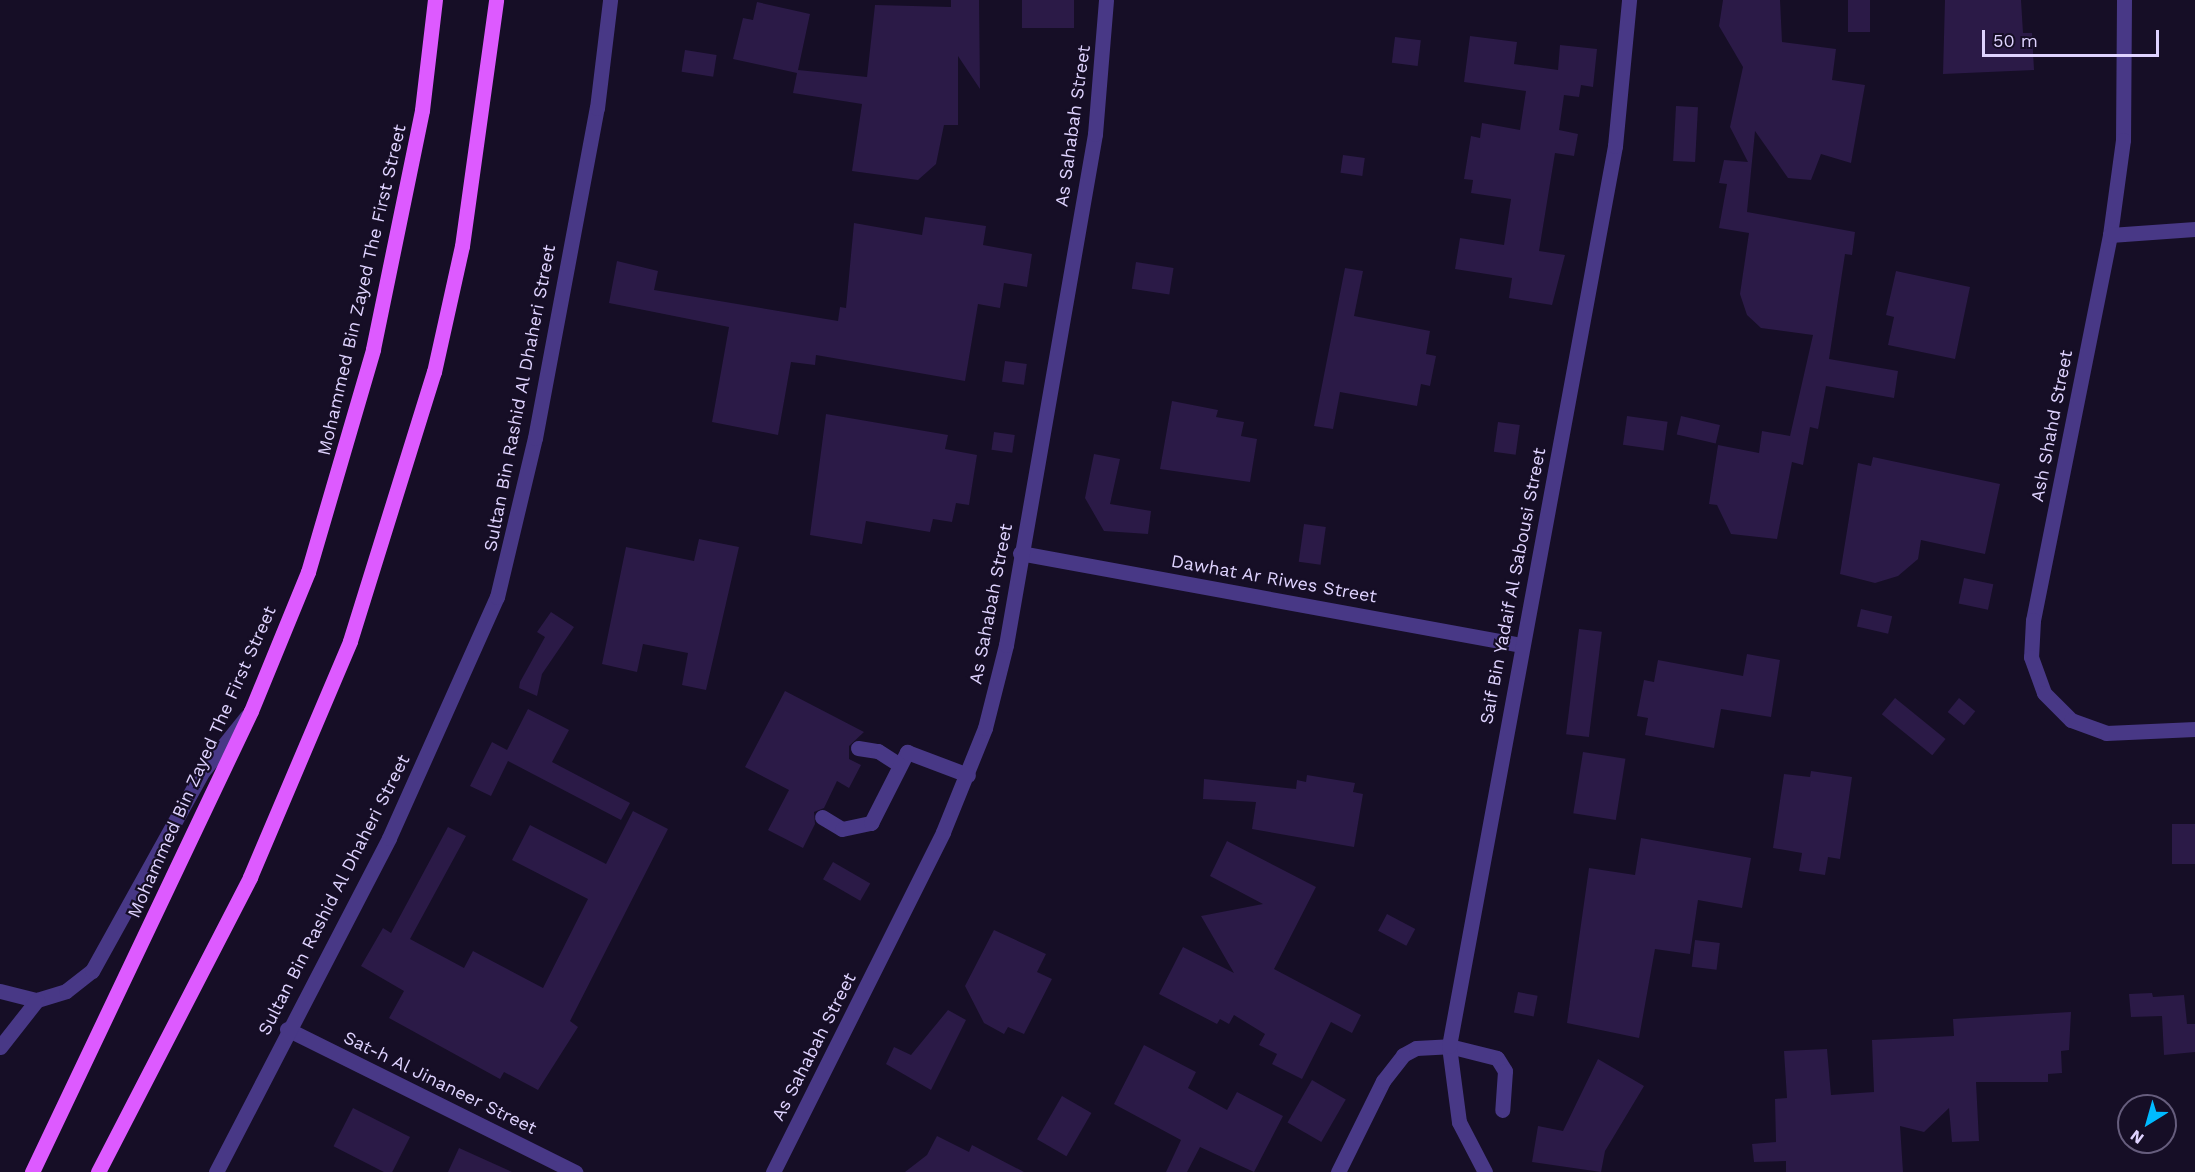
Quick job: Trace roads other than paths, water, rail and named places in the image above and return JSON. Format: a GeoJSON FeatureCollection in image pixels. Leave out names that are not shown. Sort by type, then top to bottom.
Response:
{"type":"FeatureCollection","features":[{"type":"Feature","properties":{"kind":"main road","name":"Mohammed Bin Zayed The First Street"},"geometry":{"type":"LineString","coordinates":[[32,1172],[251,711],[308,572],[347,453],[420,121],[435,0]]}},
{"type":"Feature","properties":{"kind":"main road"},"geometry":{"type":"LineString","coordinates":[[98,1172],[250,877],[350,641],[434,372],[462,246],[496,0]]}},
{"type":"Feature","properties":{"kind":"street","name":"Sultan Bin Rashid Al Dhaheri Street"},"geometry":{"type":"LineString","coordinates":[[216,1172],[287,1029],[389,838],[497,597],[535,438],[599,98],[610,0]]}},
{"type":"Feature","properties":{"kind":"street","name":"As Sahabah Street"},"geometry":{"type":"LineString","coordinates":[[773,1172],[968,775],[995,690],[1095,134],[1106,0]]}},
{"type":"Feature","properties":{"kind":"street","name":"Saif Bin Yadaif Al Sabousi Street"},"geometry":{"type":"LineString","coordinates":[[1485,1172],[1459,1122],[1449,1046],[1521,645],[1615,146],[1629,0]]}},
{"type":"Feature","properties":{"kind":"street","name":"Ash Shahd Street"},"geometry":{"type":"LineString","coordinates":[[2124,0],[2123,140],[2110,235],[2033,620],[2031,657],[2044,693],[2071,720],[2106,733],[2195,729]]}},
{"type":"Feature","properties":{"kind":"street"},"geometry":{"type":"LineString","coordinates":[[2110,235],[2195,229]]}},
{"type":"Feature","properties":{"kind":"street","name":"Dawhat Ar Riwes Street"},"geometry":{"type":"LineString","coordinates":[[1020,553],[1521,645]]}},
{"type":"Feature","properties":{"kind":"street"},"geometry":{"type":"LineString","coordinates":[[0,1047],[37,1000],[80,982],[103,959],[203,771],[251,711]]}},
{"type":"Feature","properties":{"kind":"street"},"geometry":{"type":"LineString","coordinates":[[858,748],[878,751],[898,764]]}},
{"type":"Feature","properties":{"kind":"street"},"geometry":{"type":"LineString","coordinates":[[822,817],[842,829],[871,823],[898,764],[907,752],[968,775]]}},
{"type":"Feature","properties":{"kind":"street"},"geometry":{"type":"LineString","coordinates":[[0,991],[37,1000]]}},
{"type":"Feature","properties":{"kind":"street","name":"Sat-h Al Jinaneer Street"},"geometry":{"type":"LineString","coordinates":[[287,1029],[575,1172]]}},
{"type":"Feature","properties":{"kind":"street"},"geometry":{"type":"LineString","coordinates":[[1338,1172],[1383,1081],[1403,1055],[1449,1046],[1502,1063],[1502,1110]]}}]}
